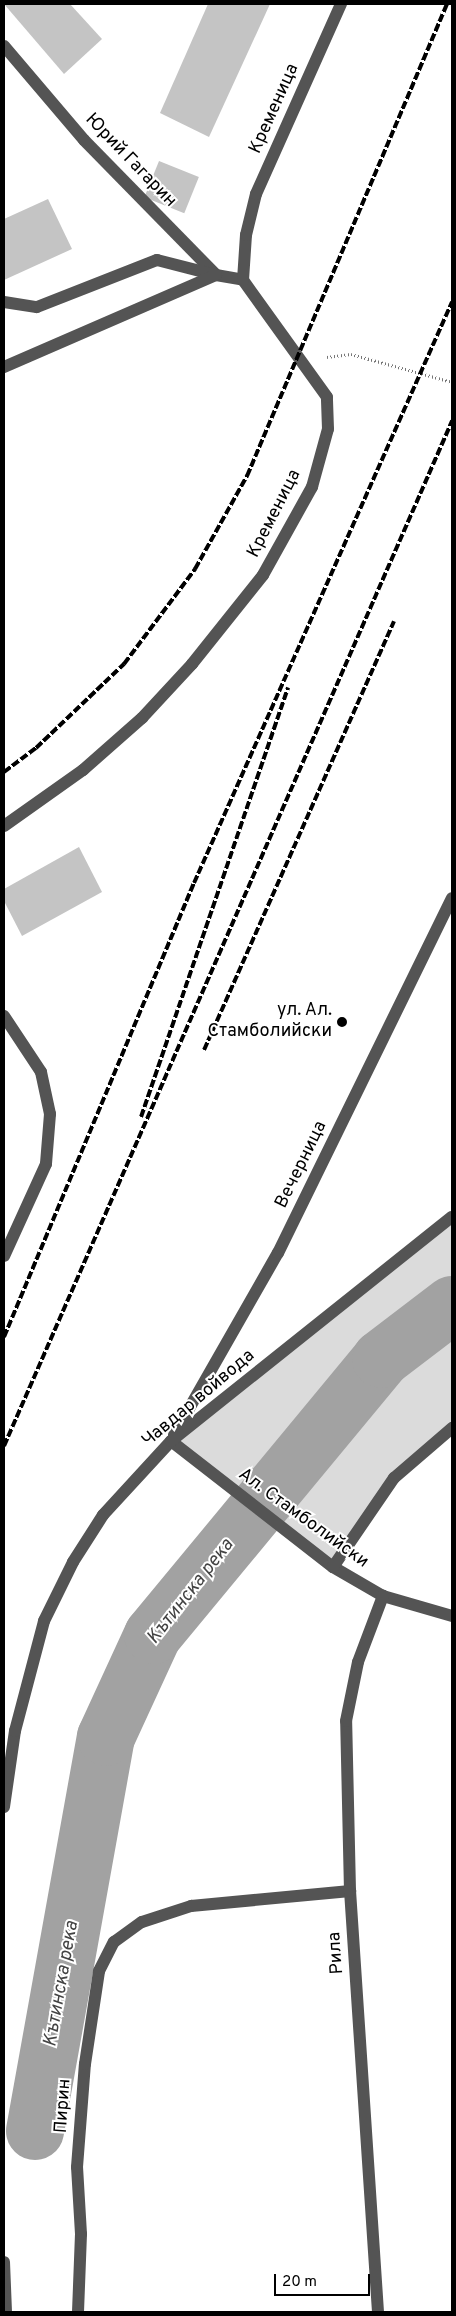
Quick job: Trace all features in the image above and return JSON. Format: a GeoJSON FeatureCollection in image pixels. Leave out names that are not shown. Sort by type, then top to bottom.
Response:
{"type":"FeatureCollection","features":[{"type":"Feature","properties":{"kind":"street","name":"Кременица"},"geometry":{"type":"LineString","coordinates":[[4,826],[83,770],[142,718],[263,575],[312,486],[328,429],[327,396],[304,360],[271,323],[243,280],[246,235],[256,194],[341,4]]}},
{"type":"Feature","properties":{"kind":"street","name":"Юрий Гагарин"},"geometry":{"type":"LineString","coordinates":[[4,46],[84,140],[216,275]]}},
{"type":"Feature","properties":{"kind":"street"},"geometry":{"type":"LineString","coordinates":[[4,302],[37,307],[157,260],[243,280]]}},
{"type":"Feature","properties":{"kind":"street"},"geometry":{"type":"LineString","coordinates":[[4,366],[216,275]]}},
{"type":"Feature","properties":{"kind":"street","name":"Вечерница"},"geometry":{"type":"LineString","coordinates":[[171,1441],[278,1253],[452,898]]}},
{"type":"Feature","properties":{"kind":"street"},"geometry":{"type":"LineString","coordinates":[[4,1016],[41,1072],[50,1114],[46,1164],[4,1256]]}},
{"type":"Feature","properties":{"kind":"street","name":"Чавдар войвода"},"geometry":{"type":"LineString","coordinates":[[4,1807],[15,1731],[44,1621],[73,1562],[103,1515],[171,1441],[452,1217]]}},
{"type":"Feature","properties":{"kind":"street"},"geometry":{"type":"LineString","coordinates":[[333,1567],[394,1478],[452,1428]]}},
{"type":"Feature","properties":{"kind":"street","name":"Ал. Стамболийски"},"geometry":{"type":"LineString","coordinates":[[171,1441],[333,1567],[383,1596],[452,1616]]}},
{"type":"Feature","properties":{"kind":"street","name":"Рила"},"geometry":{"type":"LineString","coordinates":[[378,2312],[350,1891],[346,1721],[358,1662],[383,1596]]}},
{"type":"Feature","properties":{"kind":"street","name":"Пирин"},"geometry":{"type":"LineString","coordinates":[[78,2312],[81,2234],[78,2167],[85,2064],[99,1971],[114,1942],[142,1922],[191,1906],[350,1891]]}},
{"type":"Feature","properties":{"kind":"street"},"geometry":{"type":"LineString","coordinates":[[4,2262],[6,2312]]}},
{"type":"Feature","properties":{"kind":"path"},"geometry":{"type":"LineString","coordinates":[[304,360],[351,354],[452,382]]}},
{"type":"Feature","properties":{"kind":"shaded area"},"geometry":{"type":"Polygon","coordinates":[[[452,1217],[452,1428],[394,1478],[333,1567],[171,1441],[452,1217]]]}},
{"type":"Feature","properties":{"kind":"building"},"geometry":{"type":"Polygon","coordinates":[[[4,4],[70,4],[102,39],[64,74],[4,4]]]}},
{"type":"Feature","properties":{"kind":"building"},"geometry":{"type":"Polygon","coordinates":[[[208,4],[270,4],[209,137],[160,113],[208,4]]]}},
{"type":"Feature","properties":{"kind":"building"},"geometry":{"type":"Polygon","coordinates":[[[159,161],[199,177],[184,213],[144,197],[159,161]]]}},
{"type":"Feature","properties":{"kind":"building"},"geometry":{"type":"Polygon","coordinates":[[[48,199],[72,249],[4,280],[4,219],[48,199]]]}},
{"type":"Feature","properties":{"kind":"building"},"geometry":{"type":"Polygon","coordinates":[[[79,847],[102,892],[22,936],[4,901],[4,889],[79,847]]]}},
{"type":"Feature","properties":{"kind":"waterway","name":"Кътинска река"},"geometry":{"type":"LineString","coordinates":[[35,2131],[106,1737],[153,1635],[381,1359],[452,1305]]}},
{"type":"Feature","properties":{"kind":"railway"},"geometry":{"type":"LineString","coordinates":[[4,772],[36,748],[124,664],[195,569],[247,476],[447,4]]}},
{"type":"Feature","properties":{"kind":"railway"},"geometry":{"type":"LineString","coordinates":[[4,1337],[194,883],[452,302]]}},
{"type":"Feature","properties":{"kind":"railway"},"geometry":{"type":"LineString","coordinates":[[4,1446],[452,421]]}},
{"type":"Feature","properties":{"kind":"railway"},"geometry":{"type":"LineString","coordinates":[[204,1050],[394,621]]}},
{"type":"Feature","properties":{"kind":"railway"},"geometry":{"type":"LineString","coordinates":[[141,1117],[288,687]]}},
{"type":"Feature","properties":{"kind":"place","name":"ул. Ал. Стамболийски"},"geometry":{"type":"Point","coordinates":[342,1022]}}]}
